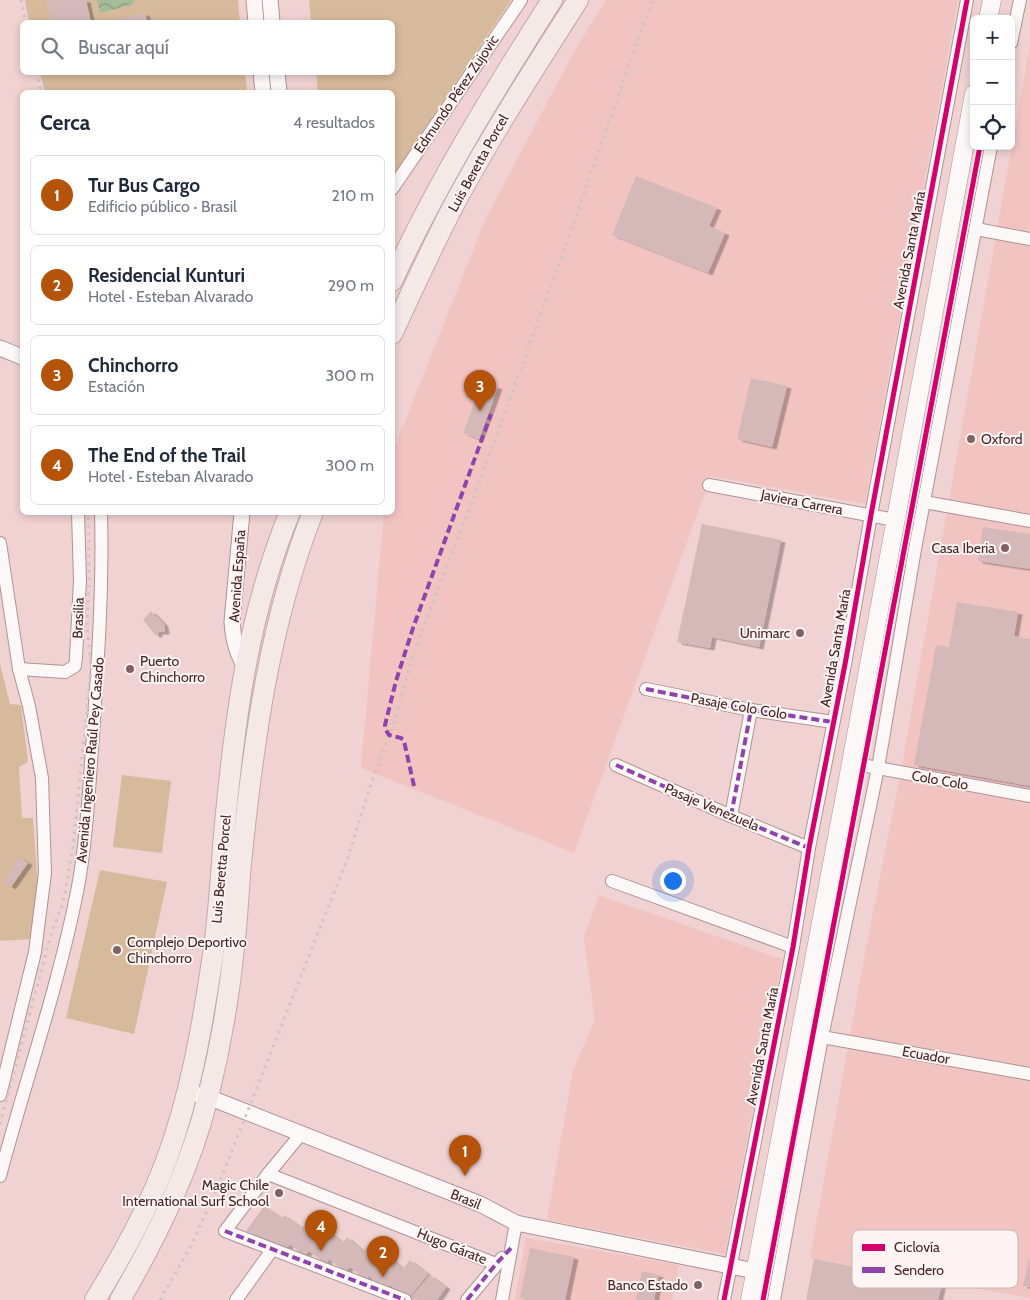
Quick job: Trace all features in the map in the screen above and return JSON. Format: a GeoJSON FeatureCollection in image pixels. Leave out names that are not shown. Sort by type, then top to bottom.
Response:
{"type":"FeatureCollection","features":[{"type":"Feature","properties":{"kind":"main road","name":"Luis Beretta Porcel"},"geometry":{"type":"LineString","coordinates":[[395,275],[474,124],[552,0]]}},
{"type":"Feature","properties":{"kind":"main road","name":"Luis Beretta Porcel"},"geometry":{"type":"LineString","coordinates":[[395,328],[430,252],[469,177],[519,92],[578,0]]}},
{"type":"Feature","properties":{"kind":"main road"},"geometry":{"type":"LineString","coordinates":[[989,15],[992,0]]}},
{"type":"Feature","properties":{"kind":"main road"},"geometry":{"type":"LineString","coordinates":[[750,1300],[972,105]]}},
{"type":"Feature","properties":{"kind":"main road","name":"Luis Beretta Porcel"},"geometry":{"type":"LineString","coordinates":[[96,1300],[121,1256],[154,1190],[174,1139],[187,1092],[213,960],[233,752],[245,666],[258,606],[289,515]]}},
{"type":"Feature","properties":{"kind":"main road","name":"Luis Beretta Porcel"},"geometry":{"type":"LineString","coordinates":[[120,1300],[158,1230],[180,1181],[208,1097],[224,1025],[236,939],[246,815],[270,656],[288,583],[312,515]]}},
{"type":"Feature","properties":{"kind":"street"},"geometry":{"type":"LineString","coordinates":[[254,0],[256,20]]}},
{"type":"Feature","properties":{"kind":"street"},"geometry":{"type":"LineString","coordinates":[[270,0],[272,20]]}},
{"type":"Feature","properties":{"kind":"street","name":"Edmundo Pérez Zujovic"},"geometry":{"type":"LineString","coordinates":[[395,185],[521,0]]}},
{"type":"Feature","properties":{"kind":"street","name":"Avenida Santa María"},"geometry":{"type":"LineString","coordinates":[[724,1300],[793,947],[809,848],[967,0]]}},
{"type":"Feature","properties":{"kind":"street"},"geometry":{"type":"LineString","coordinates":[[1015,24],[1020,0]]}},
{"type":"Feature","properties":{"kind":"street"},"geometry":{"type":"LineString","coordinates":[[261,75],[263,90]]}},
{"type":"Feature","properties":{"kind":"street"},"geometry":{"type":"LineString","coordinates":[[277,75],[279,90]]}},
{"type":"Feature","properties":{"kind":"street"},"geometry":{"type":"LineString","coordinates":[[774,1300],[822,1037],[878,768],[924,502],[991,150]]}},
{"type":"Feature","properties":{"kind":"street"},"geometry":{"type":"LineString","coordinates":[[976,229],[1030,239]]}},
{"type":"Feature","properties":{"kind":"street"},"geometry":{"type":"LineString","coordinates":[[0,348],[20,356]]}},
{"type":"Feature","properties":{"kind":"street","name":"Javiera Carrera"},"geometry":{"type":"LineString","coordinates":[[708,485],[895,520]]}},
{"type":"Feature","properties":{"kind":"street"},"geometry":{"type":"LineString","coordinates":[[924,502],[1030,521]]}},
{"type":"Feature","properties":{"kind":"street","name":"Brasilia"},"geometry":{"type":"LineString","coordinates":[[19,669],[65,672],[74,666],[80,580],[78,515]]}},
{"type":"Feature","properties":{"kind":"street","name":"Avenida Ingeniero Raúl Pey Casado"},"geometry":{"type":"LineString","coordinates":[[0,1176],[68,933],[77,891],[86,829],[99,654],[102,559],[101,515]]}},
{"type":"Feature","properties":{"kind":"street","name":"Avenida España"},"geometry":{"type":"LineString","coordinates":[[242,515],[232,622],[233,636],[238,653],[245,666]]}},
{"type":"Feature","properties":{"kind":"street"},"geometry":{"type":"LineString","coordinates":[[0,543],[19,669],[31,714],[42,778],[45,873],[35,952],[0,1095]]}},
{"type":"Feature","properties":{"kind":"street","name":"Pasaje Colo Colo"},"geometry":{"type":"LineString","coordinates":[[646,689],[751,710],[833,722]]}},
{"type":"Feature","properties":{"kind":"street"},"geometry":{"type":"LineString","coordinates":[[731,816],[751,710]]}},
{"type":"Feature","properties":{"kind":"street","name":"Colo Colo"},"geometry":{"type":"LineString","coordinates":[[851,763],[1030,796]]}},
{"type":"Feature","properties":{"kind":"street","name":"Pasaje Venezuela"},"geometry":{"type":"LineString","coordinates":[[616,765],[809,848]]}},
{"type":"Feature","properties":{"kind":"street"},"geometry":{"type":"LineString","coordinates":[[612,881],[793,947]]}},
{"type":"Feature","properties":{"kind":"street","name":"Ecuador"},"geometry":{"type":"LineString","coordinates":[[822,1037],[1030,1074]]}},
{"type":"Feature","properties":{"kind":"street","name":"Brasil"},"geometry":{"type":"LineString","coordinates":[[187,1092],[208,1097],[480,1204],[516,1223],[755,1271]]}},
{"type":"Feature","properties":{"kind":"street"},"geometry":{"type":"LineString","coordinates":[[301,1134],[225,1231],[405,1300]]}},
{"type":"Feature","properties":{"kind":"street","name":"Hugo Gárate"},"geometry":{"type":"LineString","coordinates":[[268,1174],[496,1264]]}},
{"type":"Feature","properties":{"kind":"street"},"geometry":{"type":"LineString","coordinates":[[502,1300],[516,1223]]}},
{"type":"Feature","properties":{"kind":"street"},"geometry":{"type":"LineString","coordinates":[[467,1300],[512,1247]]}},
{"type":"Feature","properties":{"kind":"street"},"geometry":{"type":"LineString","coordinates":[[236,1300],[272,1250]]}},
{"type":"Feature","properties":{"kind":"shaded area"},"geometry":{"type":"Polygon","coordinates":[[[25,0],[238,0],[240,20],[29,20],[25,0]]]}},
{"type":"Feature","properties":{"kind":"shaded area"},"geometry":{"type":"Polygon","coordinates":[[[309,0],[511,0],[395,173],[395,90],[318,90],[316,75],[395,75],[395,20],[311,20],[309,0]]]}},
{"type":"Feature","properties":{"kind":"shaded area"},"geometry":{"type":"Polygon","coordinates":[[[606,0],[958,0],[865,504],[711,476],[574,853],[361,768],[384,515],[395,515],[395,446],[486,218],[574,52],[606,0]]]}},
{"type":"Feature","properties":{"kind":"shaded area"},"geometry":{"type":"Polygon","coordinates":[[[1030,44],[1030,1298],[975,1288],[1018,1288],[1018,1230],[852,1230],[852,1266],[810,1258],[865,953],[899,782],[1011,150],[1015,150],[1015,129],[1030,44]]]}},
{"type":"Feature","properties":{"kind":"shaded area"},"geometry":{"type":"Polygon","coordinates":[[[41,75],[245,75],[247,90],[44,90],[41,75]]]}},
{"type":"Feature","properties":{"kind":"shaded area"},"geometry":{"type":"Polygon","coordinates":[[[0,664],[10,704],[21,705],[28,762],[19,767],[22,818],[33,818],[38,887],[32,939],[0,941],[0,664]]]}},
{"type":"Feature","properties":{"kind":"shaded area"},"geometry":{"type":"Polygon","coordinates":[[[122,775],[171,781],[162,853],[113,847],[122,775]]]}},
{"type":"Feature","properties":{"kind":"shaded area","name":"Complejo Deportivo Chinchorro"},"geometry":{"type":"Polygon","coordinates":[[[100,870],[167,882],[134,1034],[66,1018],[100,870]]]}},
{"type":"Feature","properties":{"kind":"shaded area"},"geometry":{"type":"Polygon","coordinates":[[[599,895],[782,959],[725,1254],[547,1220],[573,1070],[595,1020],[584,938],[599,895]]]}},
{"type":"Feature","properties":{"kind":"shaded area"},"geometry":{"type":"Polygon","coordinates":[[[526,1238],[679,1265],[672,1300],[515,1300],[526,1238]]]}},
{"type":"Feature","properties":{"kind":"water"},"geometry":{"type":"Polygon","coordinates":[[[97,0],[133,0],[134,4],[100,13],[97,0]]]}},
{"type":"Feature","properties":{"kind":"building"},"geometry":{"type":"Polygon","coordinates":[[[46,0],[86,0],[91,20],[51,20],[46,0]]]}},
{"type":"Feature","properties":{"kind":"building"},"geometry":{"type":"Polygon","coordinates":[[[145,13],[147,20],[116,20],[145,13]]]}},
{"type":"Feature","properties":{"kind":"building"},"geometry":{"type":"Polygon","coordinates":[[[636,176],[717,208],[709,226],[725,233],[708,273],[612,235],[636,176]]]}},
{"type":"Feature","properties":{"kind":"building"},"geometry":{"type":"Polygon","coordinates":[[[751,378],[787,386],[772,447],[737,439],[751,378]]]}},
{"type":"Feature","properties":{"kind":"building"},"geometry":{"type":"Polygon","coordinates":[[[482,382],[498,387],[479,439],[463,433],[482,382]]]}},
{"type":"Feature","properties":{"kind":"building"},"geometry":{"type":"Polygon","coordinates":[[[702,524],[781,540],[759,647],[712,637],[710,648],[677,642],[702,524]]]}},
{"type":"Feature","properties":{"kind":"building","name":"Casa Iberia"},"geometry":{"type":"Polygon","coordinates":[[[983,527],[1030,534],[1030,569],[978,561],[983,527]]]}},
{"type":"Feature","properties":{"kind":"building"},"geometry":{"type":"Polygon","coordinates":[[[957,602],[1018,612],[1014,636],[1030,639],[1030,786],[914,765],[936,645],[949,647],[957,602]]]}},
{"type":"Feature","properties":{"kind":"building"},"geometry":{"type":"Polygon","coordinates":[[[151,611],[164,624],[165,632],[159,632],[156,636],[143,620],[151,611]]]}},
{"type":"Feature","properties":{"kind":"building"},"geometry":{"type":"Polygon","coordinates":[[[19,857],[28,863],[11,887],[3,881],[19,857]]]}},
{"type":"Feature","properties":{"kind":"building"},"geometry":{"type":"Polygon","coordinates":[[[264,1206],[282,1218],[284,1215],[302,1228],[309,1220],[324,1232],[326,1229],[343,1243],[347,1237],[363,1251],[368,1245],[384,1259],[387,1255],[403,1269],[410,1260],[428,1274],[408,1299],[390,1285],[385,1290],[369,1276],[366,1280],[350,1267],[345,1272],[329,1259],[326,1264],[309,1251],[304,1256],[290,1244],[284,1252],[267,1238],[264,1243],[246,1231],[264,1206]]]}},
{"type":"Feature","properties":{"kind":"building"},"geometry":{"type":"Polygon","coordinates":[[[530,1248],[574,1257],[565,1300],[529,1300],[520,1298],[530,1248]]]}},
{"type":"Feature","properties":{"kind":"building"},"geometry":{"type":"Polygon","coordinates":[[[814,1259],[852,1266],[852,1288],[941,1288],[938,1300],[806,1300],[814,1259]]]}},
{"type":"Feature","properties":{"kind":"building"},"geometry":{"type":"Polygon","coordinates":[[[1030,1260],[1030,1287],[1023,1286],[1030,1260]]]}},
{"type":"Feature","properties":{"kind":"building"},"geometry":{"type":"Polygon","coordinates":[[[642,1271],[659,1275],[654,1300],[636,1300],[642,1271]]]}},
{"type":"Feature","properties":{"kind":"building"},"geometry":{"type":"Polygon","coordinates":[[[430,1275],[446,1287],[437,1300],[410,1299],[430,1275]]]}},
{"type":"Feature","properties":{"kind":"railway"},"geometry":{"type":"LineString","coordinates":[[21,0],[26,20]]}},
{"type":"Feature","properties":{"kind":"railway"},"geometry":{"type":"LineString","coordinates":[[160,1300],[191,1246],[218,1186],[347,860],[369,790],[393,726],[424,625],[472,502],[562,256],[652,0]]}},
{"type":"Feature","properties":{"kind":"railway"},"geometry":{"type":"LineString","coordinates":[[38,75],[41,90]]}},
{"type":"Feature","properties":{"kind":"railway"},"geometry":{"type":"LineString","coordinates":[[0,1124],[52,931],[63,903],[73,847],[91,668],[87,624],[89,583],[88,515]]}},
{"type":"Feature","properties":{"kind":"marked path"},"geometry":{"type":"LineString","coordinates":[[414,786],[404,741],[401,738],[389,735],[385,725],[396,681],[413,628],[491,414]]}},
{"type":"Feature","properties":{"kind":"marked path"},"geometry":{"type":"LineString","coordinates":[[646,689],[751,710],[833,722]]}},
{"type":"Feature","properties":{"kind":"marked path"},"geometry":{"type":"LineString","coordinates":[[731,816],[751,710]]}},
{"type":"Feature","properties":{"kind":"marked path"},"geometry":{"type":"LineString","coordinates":[[616,765],[809,848]]}},
{"type":"Feature","properties":{"kind":"marked path"},"geometry":{"type":"LineString","coordinates":[[225,1231],[405,1300]]}},
{"type":"Feature","properties":{"kind":"marked path"},"geometry":{"type":"LineString","coordinates":[[467,1300],[512,1247]]}},
{"type":"Feature","properties":{"kind":"cycle path"},"geometry":{"type":"LineString","coordinates":[[724,1300],[793,947],[809,848],[846,659],[967,0]]}},
{"type":"Feature","properties":{"kind":"cycle path"},"geometry":{"type":"LineString","coordinates":[[763,1300],[979,150]]}},
{"type":"Feature","properties":{"kind":"place","name":"Chinchorro"},"geometry":{"type":"Point","coordinates":[480,411]}},
{"type":"Feature","properties":{"kind":"place","name":"Oxford"},"geometry":{"type":"Point","coordinates":[971,439]}},
{"type":"Feature","properties":{"kind":"place","name":"Casa Iberia"},"geometry":{"type":"Point","coordinates":[1005,548]}},
{"type":"Feature","properties":{"kind":"place","name":"Unimarc"},"geometry":{"type":"Point","coordinates":[800,633]}},
{"type":"Feature","properties":{"kind":"place","name":"Puerto Chinchorro"},"geometry":{"type":"Point","coordinates":[130,669]}},
{"type":"Feature","properties":{"kind":"place","name":"Complejo Deportivo Chinchorro"},"geometry":{"type":"Point","coordinates":[117,950]}},
{"type":"Feature","properties":{"kind":"place","name":"Tur Bus Cargo"},"geometry":{"type":"Point","coordinates":[465,1176]}},
{"type":"Feature","properties":{"kind":"place","name":"Magic Chile International Surf School"},"geometry":{"type":"Point","coordinates":[279,1193]}},
{"type":"Feature","properties":{"kind":"place","name":"The End of the Trail"},"geometry":{"type":"Point","coordinates":[321,1251]}},
{"type":"Feature","properties":{"kind":"place","name":"Residencial Kunturi"},"geometry":{"type":"Point","coordinates":[383,1277]}},
{"type":"Feature","properties":{"kind":"place","name":"Banco Estado"},"geometry":{"type":"Point","coordinates":[698,1285]}}]}
